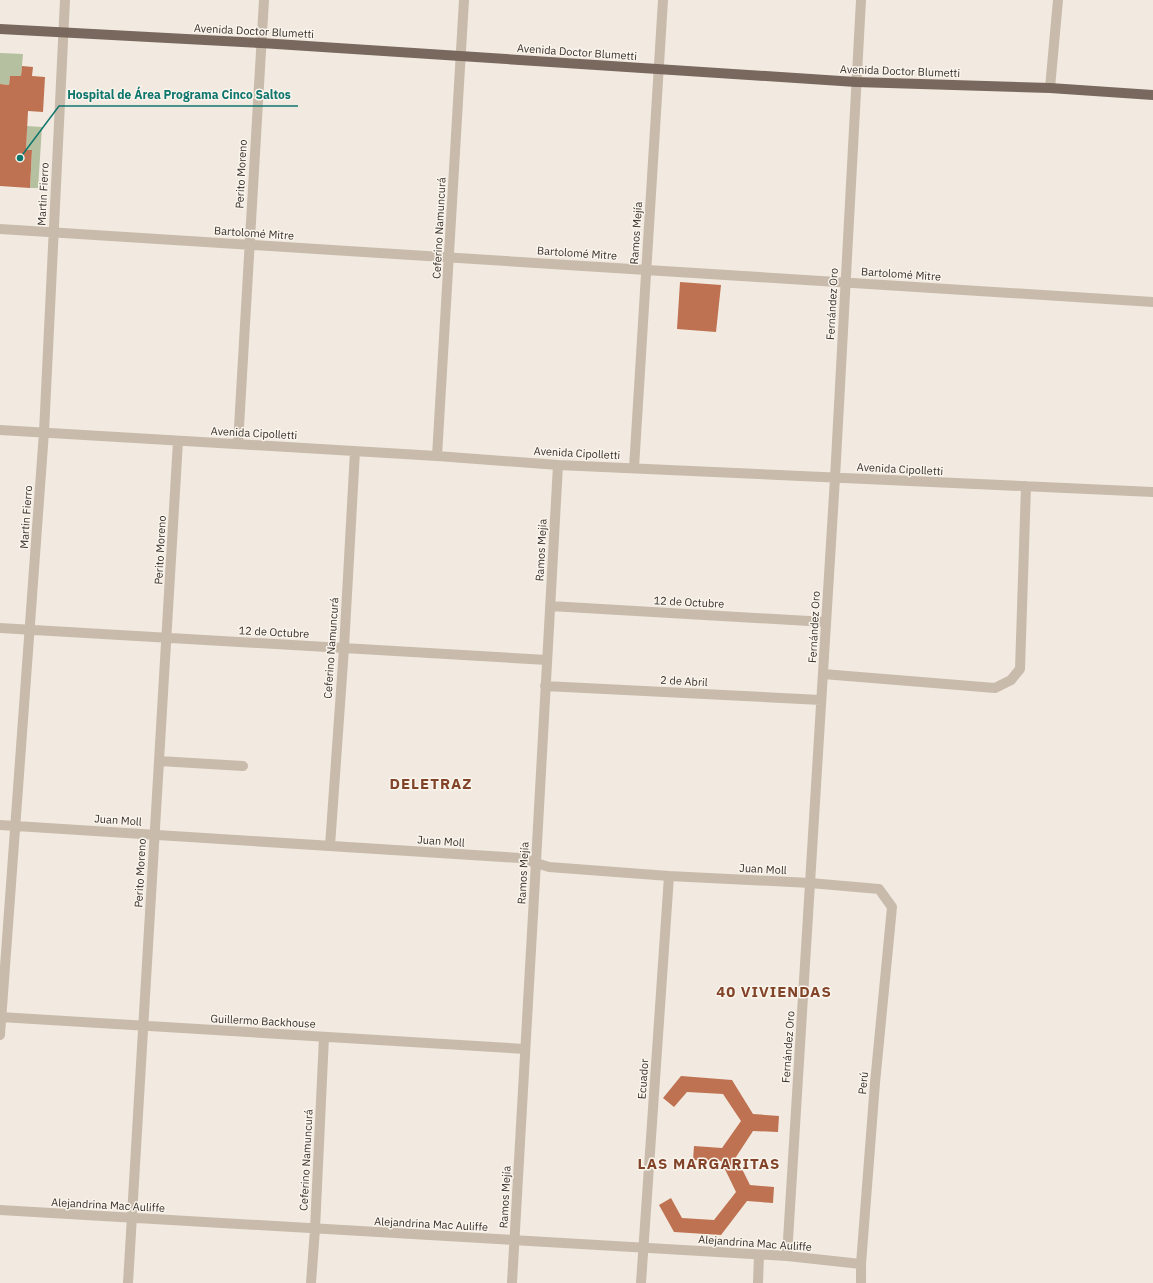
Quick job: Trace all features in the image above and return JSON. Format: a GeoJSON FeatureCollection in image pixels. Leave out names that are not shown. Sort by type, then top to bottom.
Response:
{"type":"FeatureCollection","features":[{"type":"Feature","properties":{"kind":"main road","name":"Avenida Doctor Blumetti"},"geometry":{"type":"LineString","coordinates":[[0,29],[261,43],[856,82],[1050,88],[1153,95]]}},
{"type":"Feature","properties":{"kind":"street","name":"Martin Fierro"},"geometry":{"type":"LineString","coordinates":[[0,1035],[0,1017],[44,432],[65,0]]}},
{"type":"Feature","properties":{"kind":"street","name":"Perito Moreno"},"geometry":{"type":"LineString","coordinates":[[238,444],[264,0]]}},
{"type":"Feature","properties":{"kind":"street","name":"Ceferino Namuncurá"},"geometry":{"type":"LineString","coordinates":[[437,456],[450,257],[464,0]]}},
{"type":"Feature","properties":{"kind":"street","name":"Ramos Mejía"},"geometry":{"type":"LineString","coordinates":[[634,468],[663,0]]}},
{"type":"Feature","properties":{"kind":"street","name":"Fernández Oro"},"geometry":{"type":"LineString","coordinates":[[787,1256],[835,478],[861,0]]}},
{"type":"Feature","properties":{"kind":"street"},"geometry":{"type":"LineString","coordinates":[[1050,88],[1058,0]]}},
{"type":"Feature","properties":{"kind":"street","name":"Bartolomé Mitre"},"geometry":{"type":"LineString","coordinates":[[0,229],[1153,302]]}},
{"type":"Feature","properties":{"kind":"street","name":"Avenida Cipolletti"},"geometry":{"type":"LineString","coordinates":[[0,430],[437,456],[558,465],[1153,492]]}},
{"type":"Feature","properties":{"kind":"street","name":"Perito Moreno"},"geometry":{"type":"LineString","coordinates":[[128,1283],[178,441]]}},
{"type":"Feature","properties":{"kind":"street","name":"Ceferino Namuncurá"},"geometry":{"type":"LineString","coordinates":[[330,846],[344,648],[355,451]]}},
{"type":"Feature","properties":{"kind":"street","name":"Ramos Mejía"},"geometry":{"type":"LineString","coordinates":[[512,1283],[558,465]]}},
{"type":"Feature","properties":{"kind":"street"},"geometry":{"type":"LineString","coordinates":[[823,674],[995,688],[1011,680],[1020,669],[1026,486]]}},
{"type":"Feature","properties":{"kind":"street","name":"12 de Octubre"},"geometry":{"type":"LineString","coordinates":[[550,606],[826,622]]}},
{"type":"Feature","properties":{"kind":"street","name":"12 de Octubre"},"geometry":{"type":"LineString","coordinates":[[0,628],[547,660]]}},
{"type":"Feature","properties":{"kind":"street","name":"2 de Abril"},"geometry":{"type":"LineString","coordinates":[[545,686],[821,700]]}},
{"type":"Feature","properties":{"kind":"street"},"geometry":{"type":"LineString","coordinates":[[159,761],[243,766]]}},
{"type":"Feature","properties":{"kind":"street","name":"Juan Moll"},"geometry":{"type":"LineString","coordinates":[[0,825],[520,858],[549,866],[669,876],[810,883],[880,889]]}},
{"type":"Feature","properties":{"kind":"street","name":"Ecuador"},"geometry":{"type":"LineString","coordinates":[[641,1283],[669,876]]}},
{"type":"Feature","properties":{"kind":"street","name":"Perú"},"geometry":{"type":"LineString","coordinates":[[861,1283],[861,1264],[875,1083],[892,907],[880,889]]}},
{"type":"Feature","properties":{"kind":"street","name":"Guillermo Backhouse"},"geometry":{"type":"LineString","coordinates":[[0,1017],[525,1049]]}},
{"type":"Feature","properties":{"kind":"street","name":"Ceferino Namuncurá"},"geometry":{"type":"LineString","coordinates":[[311,1283],[324,1037]]}},
{"type":"Feature","properties":{"kind":"street","name":"Alejandrina Mac Auliffe"},"geometry":{"type":"LineString","coordinates":[[0,1210],[787,1256],[861,1264]]}},
{"type":"Feature","properties":{"kind":"street"},"geometry":{"type":"LineString","coordinates":[[758,1283],[760,1255]]}},
{"type":"Feature","properties":{"kind":"green space"},"geometry":{"type":"Polygon","coordinates":[[[0,53],[23,54],[21,76],[10,76],[9,85],[0,84],[0,53]]]}},
{"type":"Feature","properties":{"kind":"green space"},"geometry":{"type":"Polygon","coordinates":[[[27,126],[42,127],[38,188],[30,188],[32,151],[26,150],[27,126]]]}},
{"type":"Feature","properties":{"kind":"building"},"geometry":{"type":"Polygon","coordinates":[[[22,66],[33,67],[32,76],[45,77],[43,112],[28,111],[26,150],[32,150],[30,188],[0,186],[0,84],[9,85],[10,76],[21,76],[22,66]]]}},
{"type":"Feature","properties":{"kind":"building"},"geometry":{"type":"Polygon","coordinates":[[[680,282],[721,285],[716,332],[677,329],[680,282]]]}},
{"type":"Feature","properties":{"kind":"building"},"geometry":{"type":"Polygon","coordinates":[[[681,1076],[732,1080],[753,1114],[779,1116],[778,1132],[753,1131],[736,1157],[750,1185],[774,1187],[773,1203],[747,1201],[721,1235],[674,1232],[659,1205],[671,1198],[682,1218],[714,1220],[736,1192],[721,1161],[693,1160],[694,1146],[722,1148],[741,1121],[723,1094],[687,1092],[674,1107],[663,1098],[681,1076]]]}},
{"type":"Feature","properties":{"kind":"place","name":"Hospital de Área Programa Cinco Saltos"},"geometry":{"type":"Point","coordinates":[20,158]}},
{"type":"Feature","properties":{"kind":"district","name":"DELETRAZ"},"geometry":{"type":"Point","coordinates":[431,784]}},
{"type":"Feature","properties":{"kind":"district","name":"40 VIVIENDAS"},"geometry":{"type":"Point","coordinates":[774,992]}},
{"type":"Feature","properties":{"kind":"district","name":"LAS MARGARITAS"},"geometry":{"type":"Point","coordinates":[709,1164]}}]}
